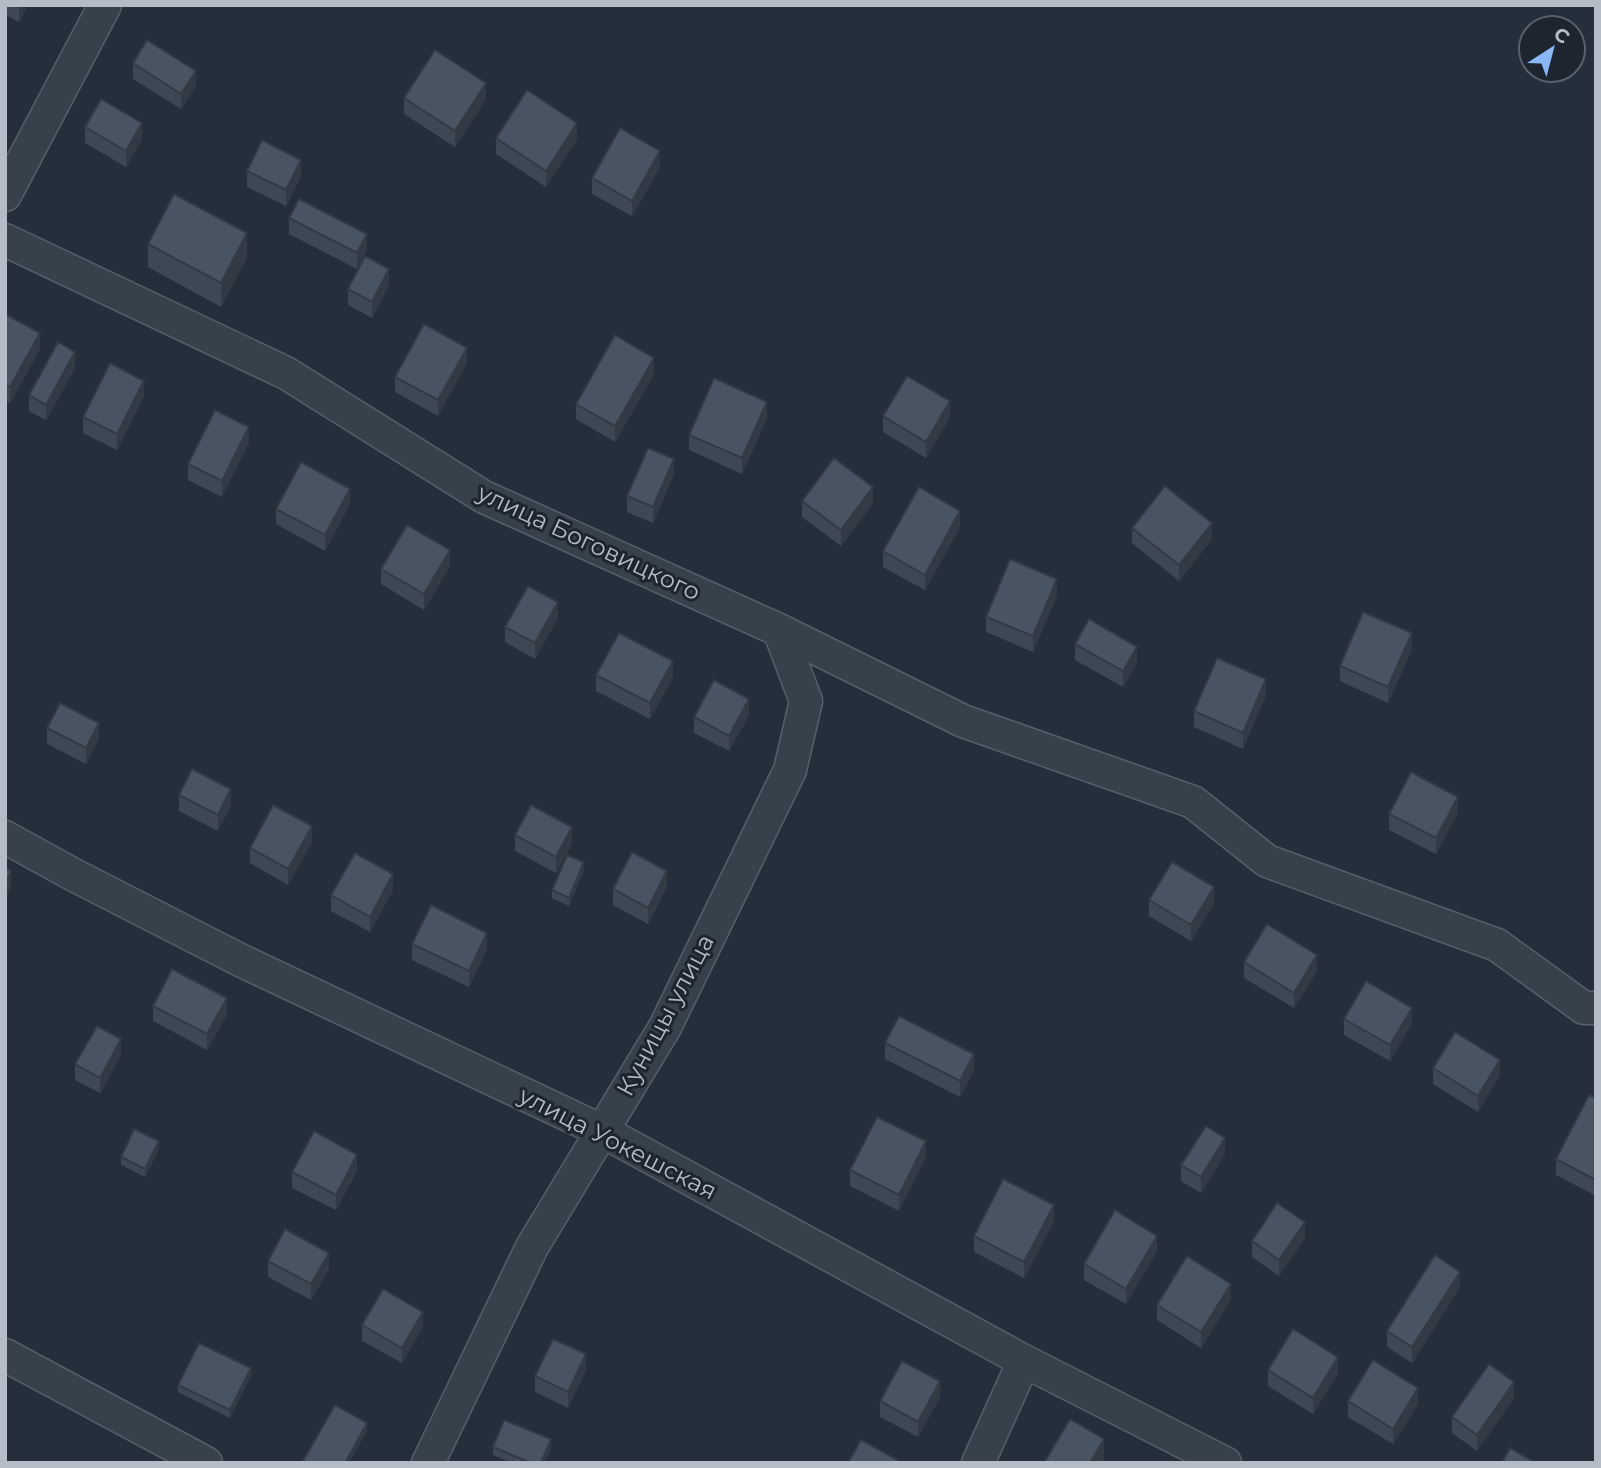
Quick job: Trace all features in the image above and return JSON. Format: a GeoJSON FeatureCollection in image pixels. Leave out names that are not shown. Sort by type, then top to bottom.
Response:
{"type":"FeatureCollection","features":[{"type":"Feature","properties":{"kind":"street"},"geometry":{"type":"LineString","coordinates":[[5,195],[105,5]]}},
{"type":"Feature","properties":{"kind":"street","name":"улица Боговицкого"},"geometry":{"type":"LineString","coordinates":[[5,240],[286,373],[484,496],[779,630],[963,721],[1193,802],[1267,861],[1497,945],[1584,1008],[1596,1008]]}},
{"type":"Feature","properties":{"kind":"street","name":"Куницы улица"},"geometry":{"type":"LineString","coordinates":[[428,1463],[532,1247],[664,1027],[790,770],[806,701],[779,630]]}},
{"type":"Feature","properties":{"kind":"street","name":"улица Уокешская"},"geometry":{"type":"LineString","coordinates":[[5,837],[240,960],[602,1131],[1024,1361],[1224,1463]]}},
{"type":"Feature","properties":{"kind":"street"},"geometry":{"type":"LineString","coordinates":[[5,1355],[206,1463]]}},
{"type":"Feature","properties":{"kind":"street"},"geometry":{"type":"LineString","coordinates":[[978,1463],[1024,1361]]}},
{"type":"Feature","properties":{"kind":"building"},"geometry":{"type":"Polygon","coordinates":[[[147,40],[196,71],[181,94],[133,63],[147,40]]]}},
{"type":"Feature","properties":{"kind":"building"},"geometry":{"type":"Polygon","coordinates":[[[435,50],[486,83],[455,131],[404,98],[435,50]]]}},
{"type":"Feature","properties":{"kind":"building"},"geometry":{"type":"Polygon","coordinates":[[[527,90],[577,123],[546,171],[496,138],[527,90]]]}},
{"type":"Feature","properties":{"kind":"building"},"geometry":{"type":"Polygon","coordinates":[[[101,99],[142,123],[126,151],[85,127],[101,99]]]}},
{"type":"Feature","properties":{"kind":"building"},"geometry":{"type":"Polygon","coordinates":[[[620,128],[660,151],[632,201],[592,178],[620,128]]]}},
{"type":"Feature","properties":{"kind":"building"},"geometry":{"type":"Polygon","coordinates":[[[262,140],[301,160],[286,190],[247,171],[262,140]]]}},
{"type":"Feature","properties":{"kind":"building"},"geometry":{"type":"Polygon","coordinates":[[[174,194],[247,233],[221,283],[148,244],[174,194]]]}},
{"type":"Feature","properties":{"kind":"building"},"geometry":{"type":"Polygon","coordinates":[[[299,199],[367,234],[357,253],[289,218],[299,199]]]}},
{"type":"Feature","properties":{"kind":"building"},"geometry":{"type":"Polygon","coordinates":[[[365,256],[389,269],[372,302],[348,289],[365,256]]]}},
{"type":"Feature","properties":{"kind":"building"},"geometry":{"type":"Polygon","coordinates":[[[5,314],[40,333],[10,387],[5,384],[5,314]]]}},
{"type":"Feature","properties":{"kind":"building"},"geometry":{"type":"Polygon","coordinates":[[[424,324],[467,348],[438,400],[395,377],[424,324]]]}},
{"type":"Feature","properties":{"kind":"building"},"geometry":{"type":"Polygon","coordinates":[[[615,335],[654,358],[615,426],[576,404],[615,335]]]}},
{"type":"Feature","properties":{"kind":"building"},"geometry":{"type":"Polygon","coordinates":[[[58,342],[75,352],[46,405],[29,395],[58,342]]]}},
{"type":"Feature","properties":{"kind":"building"},"geometry":{"type":"Polygon","coordinates":[[[110,363],[144,381],[117,434],[83,417],[110,363]]]}},
{"type":"Feature","properties":{"kind":"building"},"geometry":{"type":"Polygon","coordinates":[[[907,376],[950,401],[926,442],[883,416],[907,376]]]}},
{"type":"Feature","properties":{"kind":"building"},"geometry":{"type":"Polygon","coordinates":[[[714,378],[767,402],[742,458],[689,435],[714,378]]]}},
{"type":"Feature","properties":{"kind":"building"},"geometry":{"type":"Polygon","coordinates":[[[215,410],[249,427],[222,481],[188,464],[215,410]]]}},
{"type":"Feature","properties":{"kind":"building"},"geometry":{"type":"Polygon","coordinates":[[[648,448],[674,459],[653,507],[627,496],[648,448]]]}},
{"type":"Feature","properties":{"kind":"building"},"geometry":{"type":"Polygon","coordinates":[[[834,458],[873,487],[841,530],[802,501],[834,458]]]}},
{"type":"Feature","properties":{"kind":"building"},"geometry":{"type":"Polygon","coordinates":[[[301,462],[350,489],[325,535],[276,509],[301,462]]]}},
{"type":"Feature","properties":{"kind":"building"},"geometry":{"type":"Polygon","coordinates":[[[1165,486],[1212,523],[1179,565],[1132,528],[1165,486]]]}},
{"type":"Feature","properties":{"kind":"building"},"geometry":{"type":"Polygon","coordinates":[[[919,487],[960,511],[925,575],[883,551],[919,487]]]}},
{"type":"Feature","properties":{"kind":"building"},"geometry":{"type":"Polygon","coordinates":[[[407,525],[450,550],[424,594],[381,569],[407,525]]]}},
{"type":"Feature","properties":{"kind":"building"},"geometry":{"type":"Polygon","coordinates":[[[1010,559],[1057,579],[1033,636],[986,617],[1010,559]]]}},
{"type":"Feature","properties":{"kind":"building"},"geometry":{"type":"Polygon","coordinates":[[[528,586],[558,602],[535,643],[505,627],[528,586]]]}},
{"type":"Feature","properties":{"kind":"building"},"geometry":{"type":"Polygon","coordinates":[[[1363,612],[1412,633],[1388,687],[1340,666],[1363,612]]]}},
{"type":"Feature","properties":{"kind":"building"},"geometry":{"type":"Polygon","coordinates":[[[1089,619],[1137,647],[1123,671],[1075,644],[1089,619]]]}},
{"type":"Feature","properties":{"kind":"building"},"geometry":{"type":"Polygon","coordinates":[[[619,633],[673,661],[650,703],[596,675],[619,633]]]}},
{"type":"Feature","properties":{"kind":"building"},"geometry":{"type":"Polygon","coordinates":[[[1217,658],[1266,679],[1243,733],[1194,711],[1217,658]]]}},
{"type":"Feature","properties":{"kind":"building"},"geometry":{"type":"Polygon","coordinates":[[[714,680],[749,699],[729,736],[694,717],[714,680]]]}},
{"type":"Feature","properties":{"kind":"building"},"geometry":{"type":"Polygon","coordinates":[[[60,703],[99,723],[86,748],[47,728],[60,703]]]}},
{"type":"Feature","properties":{"kind":"building"},"geometry":{"type":"Polygon","coordinates":[[[192,769],[231,789],[218,815],[179,795],[192,769]]]}},
{"type":"Feature","properties":{"kind":"building"},"geometry":{"type":"Polygon","coordinates":[[[1411,772],[1458,797],[1436,838],[1389,814],[1411,772]]]}},
{"type":"Feature","properties":{"kind":"building"},"geometry":{"type":"Polygon","coordinates":[[[273,805],[312,826],[288,869],[250,848],[273,805]]]}},
{"type":"Feature","properties":{"kind":"building"},"geometry":{"type":"Polygon","coordinates":[[[531,805],[572,827],[556,857],[515,835],[531,805]]]}},
{"type":"Feature","properties":{"kind":"building"},"geometry":{"type":"Polygon","coordinates":[[[632,852],[667,871],[648,908],[613,889],[632,852]]]}},
{"type":"Feature","properties":{"kind":"building"},"geometry":{"type":"Polygon","coordinates":[[[355,853],[393,874],[370,917],[331,895],[355,853]]]}},
{"type":"Feature","properties":{"kind":"building"},"geometry":{"type":"Polygon","coordinates":[[[567,855],[584,862],[569,898],[552,890],[567,855]]]}},
{"type":"Feature","properties":{"kind":"building"},"geometry":{"type":"Polygon","coordinates":[[[1172,862],[1214,887],[1191,925],[1149,900],[1172,862]]]}},
{"type":"Feature","properties":{"kind":"building"},"geometry":{"type":"Polygon","coordinates":[[[5,868],[11,871],[5,884],[5,868]]]}},
{"type":"Feature","properties":{"kind":"building"},"geometry":{"type":"Polygon","coordinates":[[[431,905],[487,933],[469,971],[412,944],[431,905]]]}},
{"type":"Feature","properties":{"kind":"building"},"geometry":{"type":"Polygon","coordinates":[[[1267,924],[1317,955],[1294,993],[1244,962],[1267,924]]]}},
{"type":"Feature","properties":{"kind":"building"},"geometry":{"type":"Polygon","coordinates":[[[172,969],[227,998],[207,1034],[153,1006],[172,969]]]}},
{"type":"Feature","properties":{"kind":"building"},"geometry":{"type":"Polygon","coordinates":[[[1366,981],[1412,1008],[1390,1045],[1344,1019],[1366,981]]]}},
{"type":"Feature","properties":{"kind":"building"},"geometry":{"type":"Polygon","coordinates":[[[899,1016],[974,1054],[960,1081],[885,1043],[899,1016]]]}},
{"type":"Feature","properties":{"kind":"building"},"geometry":{"type":"Polygon","coordinates":[[[97,1026],[121,1039],[100,1078],[75,1064],[97,1026]]]}},
{"type":"Feature","properties":{"kind":"building"},"geometry":{"type":"Polygon","coordinates":[[[1455,1032],[1500,1060],[1478,1096],[1433,1068],[1455,1032]]]}},
{"type":"Feature","properties":{"kind":"building"},"geometry":{"type":"Polygon","coordinates":[[[1589,1095],[1596,1098],[1596,1180],[1556,1159],[1589,1095]]]}},
{"type":"Feature","properties":{"kind":"building"},"geometry":{"type":"Polygon","coordinates":[[[877,1117],[926,1141],[899,1195],[850,1170],[877,1117]]]}},
{"type":"Feature","properties":{"kind":"building"},"geometry":{"type":"Polygon","coordinates":[[[1206,1126],[1225,1138],[1201,1177],[1181,1165],[1206,1126]]]}},
{"type":"Feature","properties":{"kind":"building"},"geometry":{"type":"Polygon","coordinates":[[[134,1129],[159,1141],[145,1169],[121,1157],[134,1129]]]}},
{"type":"Feature","properties":{"kind":"building"},"geometry":{"type":"Polygon","coordinates":[[[314,1131],[357,1155],[336,1195],[292,1172],[314,1131]]]}},
{"type":"Feature","properties":{"kind":"building"},"geometry":{"type":"Polygon","coordinates":[[[1003,1179],[1054,1205],[1024,1262],[974,1236],[1003,1179]]]}},
{"type":"Feature","properties":{"kind":"building"},"geometry":{"type":"Polygon","coordinates":[[[1277,1203],[1305,1222],[1279,1260],[1252,1241],[1277,1203]]]}},
{"type":"Feature","properties":{"kind":"building"},"geometry":{"type":"Polygon","coordinates":[[[1115,1210],[1157,1236],[1126,1289],[1084,1264],[1115,1210]]]}},
{"type":"Feature","properties":{"kind":"building"},"geometry":{"type":"Polygon","coordinates":[[[285,1229],[329,1253],[311,1284],[268,1261],[285,1229]]]}},
{"type":"Feature","properties":{"kind":"building"},"geometry":{"type":"Polygon","coordinates":[[[1435,1255],[1460,1272],[1412,1347],[1387,1331],[1435,1255]]]}},
{"type":"Feature","properties":{"kind":"building"},"geometry":{"type":"Polygon","coordinates":[[[1187,1256],[1231,1284],[1201,1332],[1157,1305],[1187,1256]]]}},
{"type":"Feature","properties":{"kind":"building"},"geometry":{"type":"Polygon","coordinates":[[[383,1289],[423,1312],[402,1348],[362,1325],[383,1289]]]}},
{"type":"Feature","properties":{"kind":"building"},"geometry":{"type":"Polygon","coordinates":[[[1293,1329],[1338,1357],[1313,1398],[1268,1370],[1293,1329]]]}},
{"type":"Feature","properties":{"kind":"building"},"geometry":{"type":"Polygon","coordinates":[[[553,1339],[586,1354],[568,1392],[535,1376],[553,1339]]]}},
{"type":"Feature","properties":{"kind":"building"},"geometry":{"type":"Polygon","coordinates":[[[199,1343],[251,1368],[230,1410],[178,1385],[199,1343]]]}},
{"type":"Feature","properties":{"kind":"building"},"geometry":{"type":"Polygon","coordinates":[[[1373,1360],[1418,1388],[1393,1429],[1348,1401],[1373,1360]]]}},
{"type":"Feature","properties":{"kind":"building"},"geometry":{"type":"Polygon","coordinates":[[[902,1361],[940,1381],[918,1422],[880,1401],[902,1361]]]}},
{"type":"Feature","properties":{"kind":"building"},"geometry":{"type":"Polygon","coordinates":[[[1489,1364],[1514,1382],[1477,1435],[1452,1417],[1489,1364]]]}},
{"type":"Feature","properties":{"kind":"building"},"geometry":{"type":"Polygon","coordinates":[[[335,1405],[367,1423],[345,1463],[306,1463],[303,1461],[335,1405]]]}},
{"type":"Feature","properties":{"kind":"building"},"geometry":{"type":"Polygon","coordinates":[[[1070,1419],[1104,1439],[1090,1463],[1044,1463],[1070,1419]]]}},
{"type":"Feature","properties":{"kind":"building"},"geometry":{"type":"Polygon","coordinates":[[[504,1420],[551,1439],[541,1463],[531,1463],[493,1447],[504,1420]]]}},
{"type":"Feature","properties":{"kind":"building"},"geometry":{"type":"Polygon","coordinates":[[[861,1440],[898,1460],[897,1463],[848,1463],[861,1440]]]}},
{"type":"Feature","properties":{"kind":"building"},"geometry":{"type":"Polygon","coordinates":[[[1510,1448],[1536,1463],[1502,1463],[1510,1448]]]}}]}
